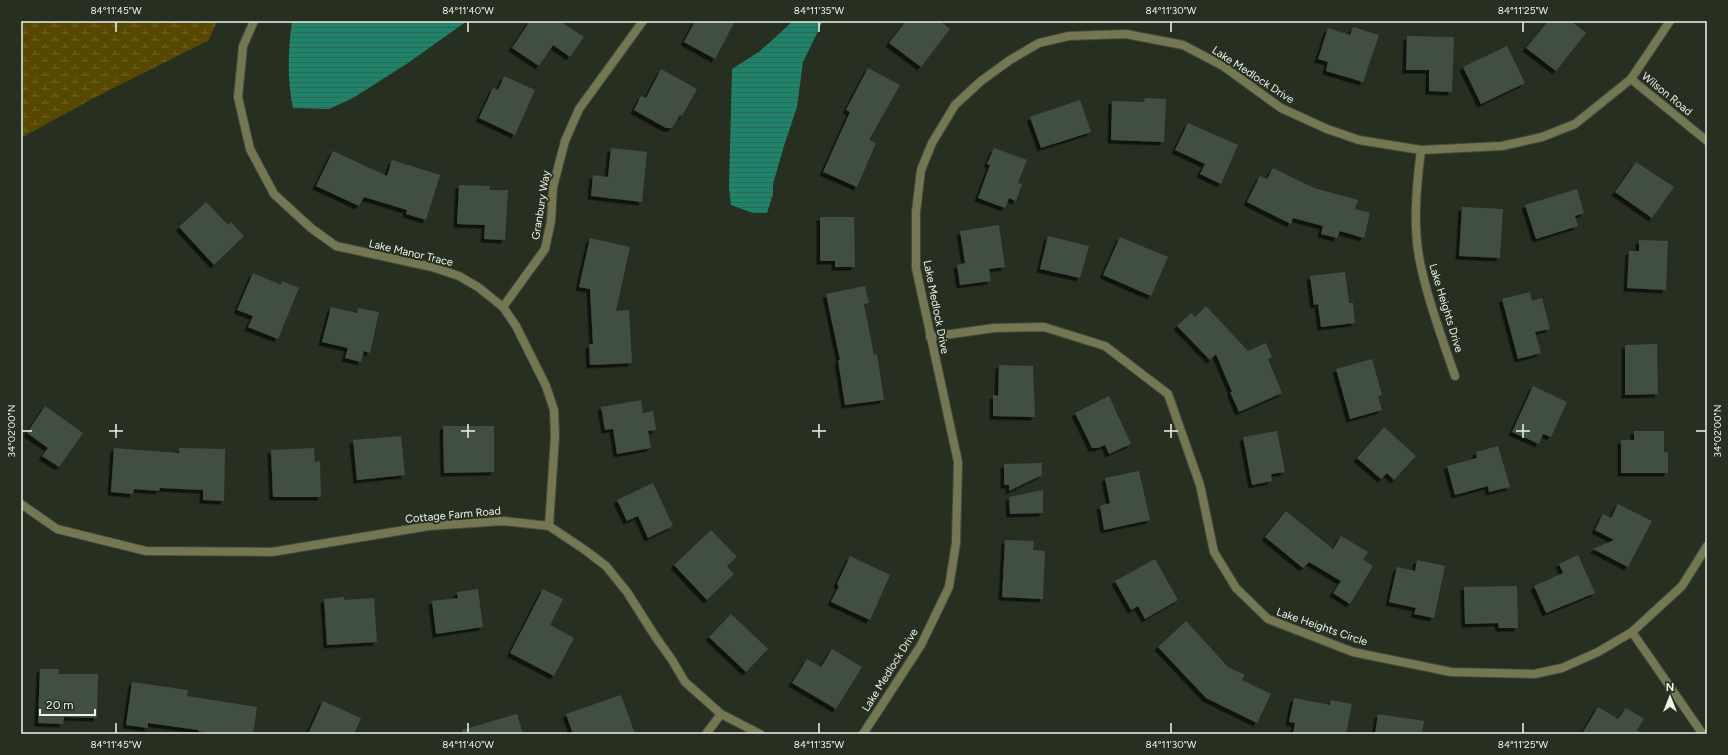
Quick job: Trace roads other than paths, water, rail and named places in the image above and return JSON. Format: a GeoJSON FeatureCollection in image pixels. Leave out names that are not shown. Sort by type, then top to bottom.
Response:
{"type":"FeatureCollection","features":[{"type":"Feature","properties":{"kind":"street","name":"Lake Manor Trace"},"geometry":{"type":"LineString","coordinates":[[254,21],[243,46],[238,97],[250,149],[274,194],[310,228],[336,246],[432,267],[459,276],[503,307],[516,326],[538,367],[554,410],[555,436],[549,526]]}},
{"type":"Feature","properties":{"kind":"street","name":"Granbury Way"},"geometry":{"type":"LineString","coordinates":[[503,307],[545,249],[551,221],[553,187],[565,140],[579,109],[643,21]]}},
{"type":"Feature","properties":{"kind":"street","name":"Lake Medlock Drive"},"geometry":{"type":"LineString","coordinates":[[863,734],[921,645],[949,587],[956,543],[958,462],[916,268],[916,212],[921,170],[932,143],[955,105],[981,81],[1010,60],[1039,44],[1069,36],[1126,34],[1183,45],[1222,66],[1280,108],[1327,129],[1359,140],[1421,150],[1502,146],[1542,137],[1575,124],[1631,79],[1670,21]]}},
{"type":"Feature","properties":{"kind":"street","name":"Wilson Road"},"geometry":{"type":"LineString","coordinates":[[1631,79],[1707,141]]}},
{"type":"Feature","properties":{"kind":"street","name":"Lake Heights Drive"},"geometry":{"type":"LineString","coordinates":[[1421,150],[1416,222],[1421,270],[1455,376]]}},
{"type":"Feature","properties":{"kind":"street","name":"Lake Heights Circle"},"geometry":{"type":"LineString","coordinates":[[930,337],[994,328],[1044,327],[1105,346],[1168,394],[1200,485],[1214,552],[1236,588],[1268,619],[1353,652],[1451,672],[1534,674],[1562,668],[1598,652],[1632,632],[1682,586],[1707,546]]}},
{"type":"Feature","properties":{"kind":"street","name":"Cottage Farm Road"},"geometry":{"type":"LineString","coordinates":[[21,504],[56,529],[146,551],[272,552],[429,526],[503,521],[549,526],[606,566],[627,592],[685,682],[721,714],[760,734]]}},
{"type":"Feature","properties":{"kind":"street"},"geometry":{"type":"LineString","coordinates":[[1632,632],[1702,733]]}},
{"type":"Feature","properties":{"kind":"street"},"geometry":{"type":"LineString","coordinates":[[706,734],[721,714]]}}]}
